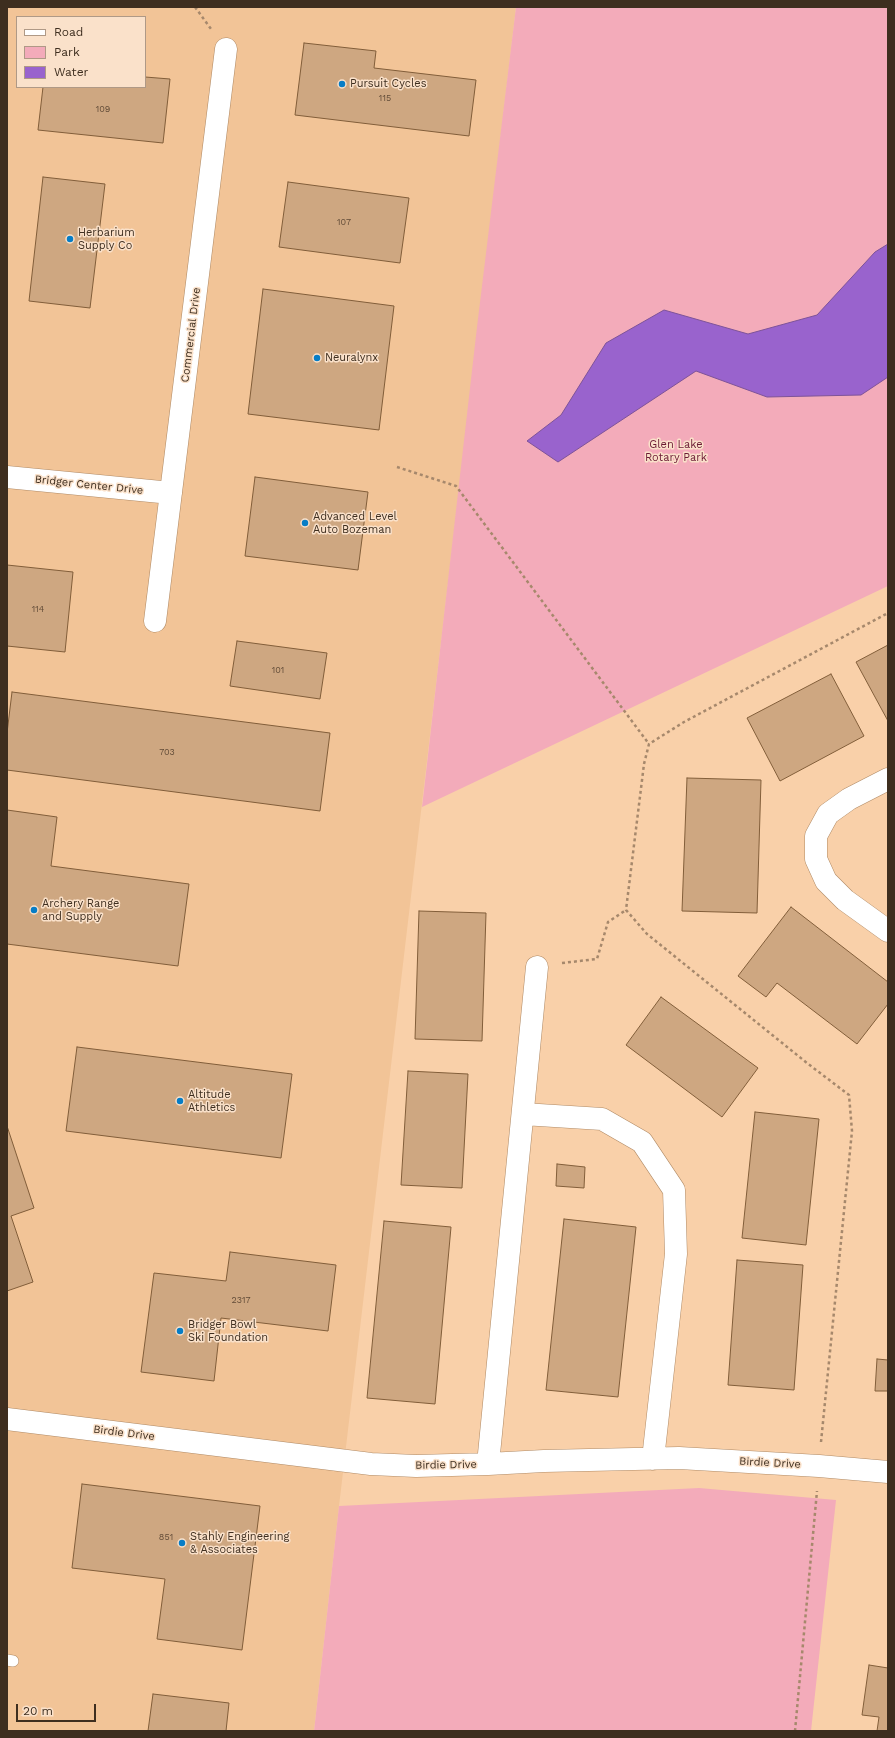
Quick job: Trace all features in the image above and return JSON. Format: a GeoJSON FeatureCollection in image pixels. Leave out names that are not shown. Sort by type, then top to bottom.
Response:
{"type":"FeatureCollection","features":[{"type":"Feature","properties":{"kind":"street","name":"Commercial Drive"},"geometry":{"type":"LineString","coordinates":[[156,621],[226,49]]}},
{"type":"Feature","properties":{"kind":"street","name":"Bridger Center Drive"},"geometry":{"type":"LineString","coordinates":[[7,477],[171,493]]}},
{"type":"Feature","properties":{"kind":"street"},"geometry":{"type":"LineString","coordinates":[[888,778],[849,800],[828,814],[816,836],[816,859],[826,881],[846,900],[888,930]]}},
{"type":"Feature","properties":{"kind":"street"},"geometry":{"type":"LineString","coordinates":[[488,1464],[538,967]]}},
{"type":"Feature","properties":{"kind":"street"},"geometry":{"type":"LineString","coordinates":[[523,1114],[602,1119],[642,1142],[674,1190],[676,1254],[653,1459]]}},
{"type":"Feature","properties":{"kind":"street","name":"Birdie Drive"},"geometry":{"type":"LineString","coordinates":[[7,1419],[371,1464],[416,1466],[679,1458],[819,1466],[888,1472]]}},
{"type":"Feature","properties":{"kind":"path"},"geometry":{"type":"LineString","coordinates":[[397,467],[456,486],[649,744]]}},
{"type":"Feature","properties":{"kind":"path"},"geometry":{"type":"LineString","coordinates":[[795,1731],[852,1131],[849,1095],[807,1064],[647,934],[626,910],[644,764],[649,744],[684,722],[888,613]]}},
{"type":"Feature","properties":{"kind":"path"},"geometry":{"type":"LineString","coordinates":[[538,967],[597,959],[608,922],[626,910]]}},
{"type":"Feature","properties":{"kind":"shaded area"},"geometry":{"type":"Polygon","coordinates":[[[7,7],[516,7],[339,1506],[314,1731],[7,1731],[7,7]]]}},
{"type":"Feature","properties":{"kind":"green space","name":"Glen Lake Rotary Park"},"geometry":{"type":"Polygon","coordinates":[[[516,7],[888,7],[888,586],[422,807],[477,327],[516,7]]]}},
{"type":"Feature","properties":{"kind":"green space"},"geometry":{"type":"Polygon","coordinates":[[[699,1488],[836,1500],[811,1731],[314,1731],[339,1506],[699,1488]]]}},
{"type":"Feature","properties":{"kind":"water"},"geometry":{"type":"Polygon","coordinates":[[[888,244],[888,377],[861,395],[767,397],[696,371],[558,462],[527,441],[561,415],[606,343],[664,310],[748,334],[817,315],[875,252],[888,244]]]}},
{"type":"Feature","properties":{"kind":"building"},"geometry":{"type":"Polygon","coordinates":[[[304,43],[376,51],[374,68],[476,80],[469,136],[295,115],[304,43]]]}},
{"type":"Feature","properties":{"kind":"building"},"geometry":{"type":"Polygon","coordinates":[[[146,77],[170,79],[163,143],[38,130],[43,88],[146,88],[146,77]]]}},
{"type":"Feature","properties":{"kind":"building"},"geometry":{"type":"Polygon","coordinates":[[[43,177],[105,184],[90,308],[29,301],[43,177]]]}},
{"type":"Feature","properties":{"kind":"building"},"geometry":{"type":"Polygon","coordinates":[[[288,182],[409,198],[400,263],[279,247],[288,182]]]}},
{"type":"Feature","properties":{"kind":"building"},"geometry":{"type":"Polygon","coordinates":[[[263,289],[394,306],[379,430],[248,414],[263,289]]]}},
{"type":"Feature","properties":{"kind":"building"},"geometry":{"type":"Polygon","coordinates":[[[255,477],[368,492],[358,570],[245,556],[255,477]]]}},
{"type":"Feature","properties":{"kind":"building"},"geometry":{"type":"Polygon","coordinates":[[[7,565],[73,572],[65,652],[7,646],[7,565]]]}},
{"type":"Feature","properties":{"kind":"building"},"geometry":{"type":"Polygon","coordinates":[[[237,641],[327,653],[320,699],[230,686],[237,641]]]}},
{"type":"Feature","properties":{"kind":"building"},"geometry":{"type":"Polygon","coordinates":[[[888,645],[888,721],[856,662],[888,645]]]}},
{"type":"Feature","properties":{"kind":"building"},"geometry":{"type":"Polygon","coordinates":[[[831,674],[864,736],[780,781],[747,718],[831,674]]]}},
{"type":"Feature","properties":{"kind":"building"},"geometry":{"type":"Polygon","coordinates":[[[12,692],[330,733],[320,811],[7,770],[7,733],[12,692]]]}},
{"type":"Feature","properties":{"kind":"building"},"geometry":{"type":"Polygon","coordinates":[[[687,778],[761,780],[757,913],[682,911],[687,778]]]}},
{"type":"Feature","properties":{"kind":"building"},"geometry":{"type":"Polygon","coordinates":[[[7,810],[57,817],[51,866],[189,884],[178,966],[7,944],[7,810]]]}},
{"type":"Feature","properties":{"kind":"building"},"geometry":{"type":"Polygon","coordinates":[[[791,907],[888,982],[888,1004],[857,1044],[777,983],[766,997],[738,976],[791,907]]]}},
{"type":"Feature","properties":{"kind":"building"},"geometry":{"type":"Polygon","coordinates":[[[419,911],[486,913],[482,1041],[415,1039],[419,911]]]}},
{"type":"Feature","properties":{"kind":"building"},"geometry":{"type":"Polygon","coordinates":[[[661,997],[758,1068],[722,1117],[626,1045],[661,997]]]}},
{"type":"Feature","properties":{"kind":"building"},"geometry":{"type":"Polygon","coordinates":[[[77,1047],[292,1074],[281,1158],[66,1131],[77,1047]]]}},
{"type":"Feature","properties":{"kind":"building"},"geometry":{"type":"Polygon","coordinates":[[[408,1071],[468,1074],[462,1188],[401,1185],[408,1071]]]}},
{"type":"Feature","properties":{"kind":"building"},"geometry":{"type":"Polygon","coordinates":[[[755,1112],[819,1119],[806,1245],[742,1238],[755,1112]]]}},
{"type":"Feature","properties":{"kind":"building"},"geometry":{"type":"Polygon","coordinates":[[[7,1126],[34,1208],[11,1216],[33,1282],[7,1291],[7,1126]]]}},
{"type":"Feature","properties":{"kind":"building"},"geometry":{"type":"Polygon","coordinates":[[[557,1164],[585,1167],[584,1188],[556,1186],[557,1164]]]}},
{"type":"Feature","properties":{"kind":"building"},"geometry":{"type":"Polygon","coordinates":[[[564,1219],[636,1227],[618,1397],[546,1390],[564,1219]]]}},
{"type":"Feature","properties":{"kind":"building"},"geometry":{"type":"Polygon","coordinates":[[[384,1221],[451,1227],[435,1404],[367,1398],[384,1221]]]}},
{"type":"Feature","properties":{"kind":"building"},"geometry":{"type":"Polygon","coordinates":[[[230,1252],[336,1265],[328,1331],[221,1318],[214,1381],[141,1372],[154,1273],[226,1281],[230,1252]]]}},
{"type":"Feature","properties":{"kind":"building"},"geometry":{"type":"Polygon","coordinates":[[[737,1260],[803,1265],[794,1390],[728,1385],[737,1260]]]}},
{"type":"Feature","properties":{"kind":"building"},"geometry":{"type":"Polygon","coordinates":[[[877,1359],[888,1360],[888,1391],[875,1391],[877,1359]]]}},
{"type":"Feature","properties":{"kind":"building"},"geometry":{"type":"Polygon","coordinates":[[[82,1484],[260,1506],[242,1650],[157,1639],[165,1579],[72,1568],[82,1484]]]}},
{"type":"Feature","properties":{"kind":"building"},"geometry":{"type":"Polygon","coordinates":[[[869,1665],[888,1668],[888,1731],[877,1731],[879,1717],[862,1715],[869,1665]]]}},
{"type":"Feature","properties":{"kind":"building"},"geometry":{"type":"Polygon","coordinates":[[[153,1694],[229,1703],[226,1731],[148,1731],[153,1694]]]}},
{"type":"Feature","properties":{"kind":"place","name":"Pursuit Cycles"},"geometry":{"type":"Point","coordinates":[342,84]}},
{"type":"Feature","properties":{"kind":"place","name":"Herbarium Supply Co"},"geometry":{"type":"Point","coordinates":[70,239]}},
{"type":"Feature","properties":{"kind":"place","name":"Neuralynx"},"geometry":{"type":"Point","coordinates":[317,358]}},
{"type":"Feature","properties":{"kind":"place","name":"Advanced Level Auto Bozeman"},"geometry":{"type":"Point","coordinates":[305,523]}},
{"type":"Feature","properties":{"kind":"place","name":"Archery Range and Supply"},"geometry":{"type":"Point","coordinates":[34,910]}},
{"type":"Feature","properties":{"kind":"place","name":"Altitude Athletics"},"geometry":{"type":"Point","coordinates":[180,1101]}},
{"type":"Feature","properties":{"kind":"place","name":"Bridger Bowl Ski Foundation"},"geometry":{"type":"Point","coordinates":[180,1331]}},
{"type":"Feature","properties":{"kind":"place","name":"Stahly Engineering & Associates"},"geometry":{"type":"Point","coordinates":[182,1543]}}]}
